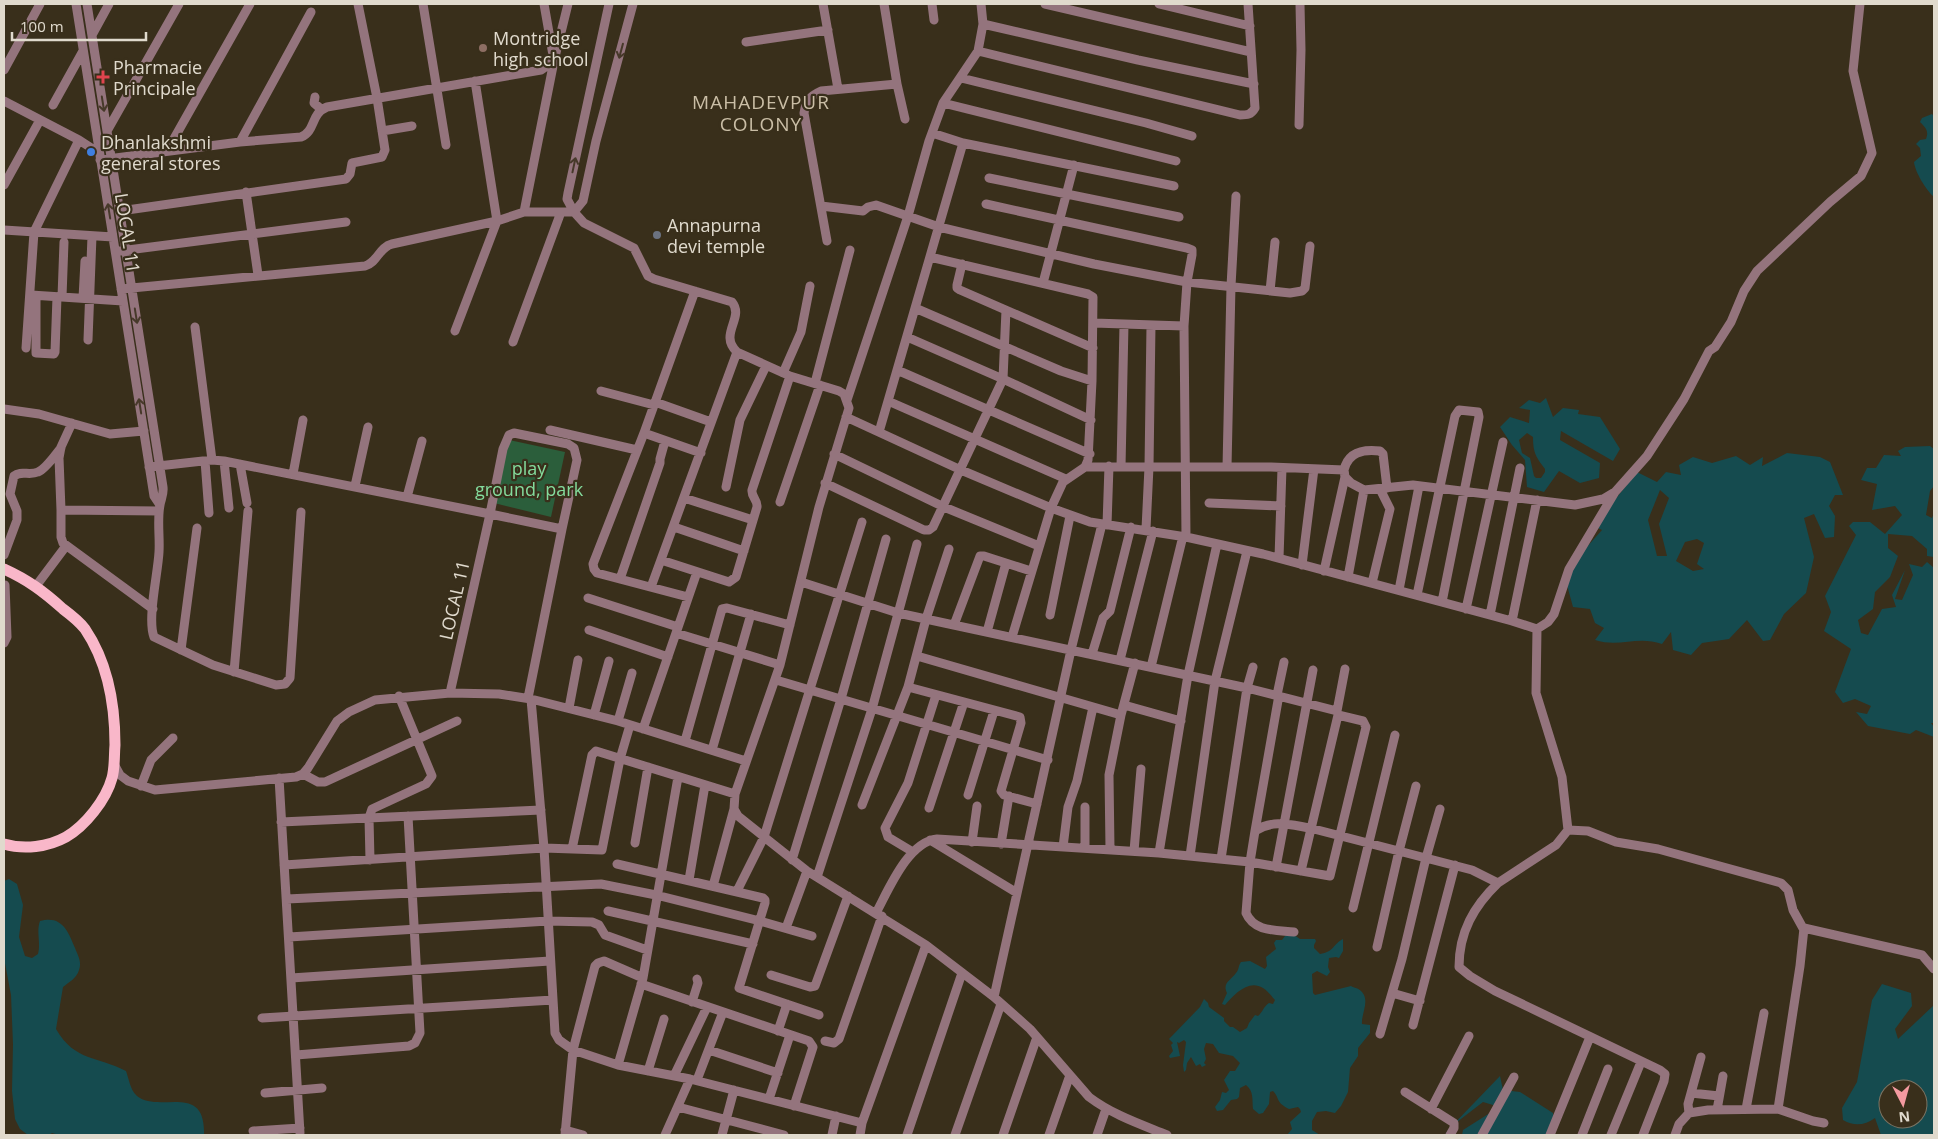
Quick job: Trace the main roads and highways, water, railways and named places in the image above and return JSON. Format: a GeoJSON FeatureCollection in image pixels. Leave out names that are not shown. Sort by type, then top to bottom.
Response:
{"type":"FeatureCollection","features":[{"type":"Feature","properties":{"kind":"main road"},"geometry":{"type":"LineString","coordinates":[[4,569],[36,586],[80,623],[101,657],[112,701],[115,727],[114,764],[111,779],[105,794],[76,831],[61,840],[45,846],[24,847],[4,844]]}},
{"type":"Feature","properties":{"kind":"water"},"geometry":{"type":"Polygon","coordinates":[[[1932,114],[1934,117],[1934,197],[1921,181],[1914,162],[1921,156],[1920,148],[1916,144],[1920,140],[1926,139],[1927,136],[1924,126],[1920,122],[1922,118],[1932,114]]]}},
{"type":"Feature","properties":{"kind":"water"},"geometry":{"type":"Polygon","coordinates":[[[1546,398],[1553,417],[1563,408],[1579,410],[1578,414],[1600,417],[1620,449],[1613,461],[1561,431],[1560,440],[1600,463],[1599,478],[1580,483],[1559,471],[1544,492],[1527,487],[1525,460],[1500,427],[1510,417],[1529,423],[1530,410],[1519,408],[1529,400],[1540,403],[1546,398]],[[1527,433],[1519,440],[1522,453],[1530,458],[1534,476],[1541,478],[1545,469],[1536,454],[1533,437],[1527,433]]]}},
{"type":"Feature","properties":{"kind":"water"},"geometry":{"type":"Polygon","coordinates":[[[1930,446],[1934,449],[1934,486],[1930,491],[1926,515],[1932,518],[1934,513],[1934,557],[1927,556],[1927,549],[1912,536],[1888,534],[1888,548],[1898,556],[1890,577],[1875,592],[1873,609],[1858,620],[1861,633],[1868,635],[1882,609],[1896,607],[1892,595],[1905,570],[1895,599],[1902,600],[1913,575],[1909,564],[1922,567],[1927,562],[1934,568],[1934,723],[1931,723],[1934,727],[1934,737],[1916,730],[1910,734],[1868,726],[1856,712],[1867,714],[1871,706],[1855,699],[1843,703],[1835,692],[1851,649],[1824,631],[1831,612],[1825,596],[1856,535],[1849,526],[1853,522],[1870,522],[1885,534],[1902,515],[1895,506],[1872,510],[1877,484],[1861,480],[1867,468],[1876,468],[1884,455],[1901,456],[1898,451],[1905,447],[1930,446]]]}},
{"type":"Feature","properties":{"kind":"water"},"geometry":{"type":"Polygon","coordinates":[[[1787,453],[1820,457],[1830,462],[1843,495],[1835,495],[1829,506],[1835,516],[1834,537],[1825,538],[1814,514],[1804,518],[1814,557],[1806,593],[1784,614],[1770,640],[1763,641],[1747,620],[1729,639],[1702,643],[1691,655],[1673,650],[1671,632],[1662,644],[1644,641],[1612,643],[1595,640],[1604,628],[1595,623],[1590,609],[1573,607],[1567,585],[1577,558],[1602,530],[1596,527],[1598,521],[1637,472],[1657,482],[1666,472],[1681,475],[1679,465],[1693,457],[1712,463],[1736,456],[1750,465],[1763,457],[1762,466],[1787,453]],[[1660,490],[1648,520],[1657,556],[1667,556],[1659,524],[1669,498],[1660,490]],[[1697,539],[1685,542],[1676,561],[1693,571],[1704,569],[1697,564],[1704,543],[1697,539]]]}},
{"type":"Feature","properties":{"kind":"water"},"geometry":{"type":"Polygon","coordinates":[[[9,879],[17,884],[23,905],[19,937],[25,956],[32,958],[38,954],[38,929],[40,921],[54,920],[67,930],[78,956],[80,967],[78,973],[63,987],[56,1029],[63,1040],[79,1053],[126,1071],[131,1088],[135,1094],[146,1101],[180,1102],[189,1104],[197,1109],[203,1119],[204,1135],[59,1135],[52,1133],[49,1135],[28,1135],[20,1129],[15,1119],[12,1091],[11,995],[4,958],[4,881],[9,879]]]}},
{"type":"Feature","properties":{"kind":"water"},"geometry":{"type":"Polygon","coordinates":[[[1294,935],[1300,939],[1315,939],[1314,948],[1320,954],[1328,952],[1343,939],[1343,951],[1339,958],[1329,958],[1328,967],[1330,972],[1327,976],[1317,971],[1312,974],[1313,993],[1315,995],[1351,986],[1359,990],[1365,999],[1362,1024],[1370,1025],[1370,1033],[1358,1048],[1358,1056],[1350,1068],[1348,1092],[1341,1106],[1335,1113],[1317,1112],[1312,1121],[1312,1130],[1320,1135],[1287,1135],[1292,1129],[1290,1122],[1301,1112],[1298,1107],[1289,1109],[1285,1107],[1273,1091],[1270,1092],[1269,1104],[1263,1113],[1259,1114],[1253,1109],[1251,1093],[1246,1085],[1240,1088],[1237,1099],[1231,1100],[1223,1110],[1217,1111],[1215,1107],[1220,1100],[1222,1092],[1226,1093],[1229,1090],[1224,1080],[1230,1071],[1235,1071],[1240,1063],[1233,1056],[1219,1053],[1213,1044],[1206,1043],[1204,1049],[1206,1059],[1204,1063],[1206,1065],[1202,1067],[1200,1064],[1196,1066],[1191,1057],[1184,1072],[1186,1042],[1184,1040],[1179,1043],[1177,1042],[1180,1056],[1170,1058],[1169,1056],[1173,1051],[1171,1045],[1173,1043],[1169,1039],[1200,1007],[1204,999],[1209,1007],[1224,1018],[1224,1021],[1230,1027],[1240,1032],[1247,1028],[1255,1015],[1258,1016],[1269,1003],[1273,1004],[1275,1000],[1267,991],[1252,985],[1242,989],[1225,1005],[1222,1004],[1227,993],[1226,984],[1237,972],[1241,962],[1250,961],[1265,969],[1267,966],[1266,957],[1276,949],[1274,943],[1276,940],[1282,940],[1285,936],[1294,935]]]}},
{"type":"Feature","properties":{"kind":"water"},"geometry":{"type":"Polygon","coordinates":[[[1882,984],[1911,993],[1912,1006],[1895,1029],[1898,1039],[1934,1005],[1934,1135],[1881,1135],[1879,1129],[1928,1129],[1928,1079],[1878,1079],[1878,1126],[1875,1118],[1860,1124],[1852,1124],[1843,1120],[1842,1108],[1857,1082],[1872,1000],[1882,984]]]}},
{"type":"Feature","properties":{"kind":"water"},"geometry":{"type":"Polygon","coordinates":[[[1500,1076],[1503,1090],[1520,1092],[1553,1113],[1554,1124],[1546,1135],[1462,1135],[1463,1130],[1493,1111],[1493,1105],[1483,1102],[1457,1122],[1451,1135],[1445,1135],[1448,1130],[1500,1076]]]}},
{"type":"Feature","properties":{"kind":"place","name":"Montridge high school"},"geometry":{"type":"Point","coordinates":[483,48]}},
{"type":"Feature","properties":{"kind":"place","name":"Pharmacie Principale"},"geometry":{"type":"Point","coordinates":[103,77]}},
{"type":"Feature","properties":{"kind":"place","name":"Dhanlakshmi general stores"},"geometry":{"type":"Point","coordinates":[91,152]}},
{"type":"Feature","properties":{"kind":"place","name":"Annapurna devi temple"},"geometry":{"type":"Point","coordinates":[657,235]}},
{"type":"Feature","properties":{"kind":"district","name":"MAHADEVPUR COLONY"},"geometry":{"type":"Point","coordinates":[761,113]}},
{"type":"Feature","properties":{"kind":"park label","name":"play ground, park"},"geometry":{"type":"Point","coordinates":[529,478]}}]}
